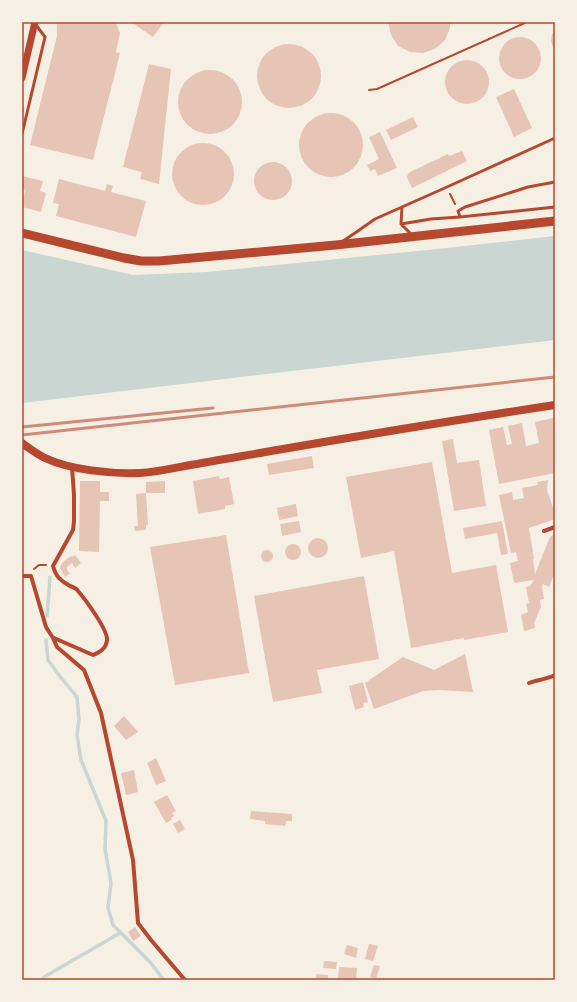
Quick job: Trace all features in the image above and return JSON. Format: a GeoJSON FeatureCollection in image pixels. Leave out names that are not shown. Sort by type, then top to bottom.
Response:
{"type":"FeatureCollection","features":[{"type":"Feature","properties":{"kind":"main road"},"geometry":{"type":"LineString","coordinates":[[22,233],[124,258],[141,261],[159,261],[336,245],[555,221]]}},
{"type":"Feature","properties":{"kind":"main road"},"geometry":{"type":"LineString","coordinates":[[22,443],[45,458],[72,467],[97,471],[140,473],[160,471],[422,425],[555,405]]}},
{"type":"Feature","properties":{"kind":"street"},"geometry":{"type":"LineString","coordinates":[[22,78],[35,23]]}},
{"type":"Feature","properties":{"kind":"street"},"geometry":{"type":"LineString","coordinates":[[53,638],[93,655],[101,652],[107,641],[106,634],[92,610],[76,589],[60,580],[55,573],[53,566],[73,530],[74,495],[72,467]]}},
{"type":"Feature","properties":{"kind":"street"},"geometry":{"type":"LineString","coordinates":[[544,531],[555,527]]}},
{"type":"Feature","properties":{"kind":"street"},"geometry":{"type":"LineString","coordinates":[[22,576],[31,576],[46,627],[57,647],[84,670],[101,713],[133,860],[138,923],[185,980]]}},
{"type":"Feature","properties":{"kind":"street"},"geometry":{"type":"LineString","coordinates":[[529,683],[555,676]]}},
{"type":"Feature","properties":{"kind":"lane"},"geometry":{"type":"LineString","coordinates":[[22,134],[45,37],[35,23]]}},
{"type":"Feature","properties":{"kind":"lane"},"geometry":{"type":"LineString","coordinates":[[336,245],[375,219],[555,138]]}},
{"type":"Feature","properties":{"kind":"lane"},"geometry":{"type":"LineString","coordinates":[[460,217],[458,211],[464,207],[528,187],[555,182]]}},
{"type":"Feature","properties":{"kind":"lane"},"geometry":{"type":"LineString","coordinates":[[402,207],[401,224],[413,236]]}},
{"type":"Feature","properties":{"kind":"lane"},"geometry":{"type":"LineString","coordinates":[[401,224],[431,219],[555,207]]}},
{"type":"Feature","properties":{"kind":"path"},"geometry":{"type":"LineString","coordinates":[[369,90],[377,88],[527,22]]}},
{"type":"Feature","properties":{"kind":"path"},"geometry":{"type":"LineString","coordinates":[[450,194],[458,211]]}},
{"type":"Feature","properties":{"kind":"path"},"geometry":{"type":"LineString","coordinates":[[31,576],[35,567],[39,565],[53,566]]}},
{"type":"Feature","properties":{"kind":"shaded area"},"geometry":{"type":"Polygon","coordinates":[[[555,236],[555,340],[22,403],[22,250],[133,275],[207,272],[555,236]]]}},
{"type":"Feature","properties":{"kind":"building"},"geometry":{"type":"Polygon","coordinates":[[[57,22],[114,22],[116,23],[120,33],[116,52],[120,53],[93,160],[30,145],[57,36],[57,22]]]}},
{"type":"Feature","properties":{"kind":"building"},"geometry":{"type":"Polygon","coordinates":[[[131,22],[164,22],[153,37],[131,22]]]}},
{"type":"Feature","properties":{"kind":"building"},"geometry":{"type":"Polygon","coordinates":[[[388,22],[450,22],[450,28],[445,40],[435,49],[423,53],[410,52],[398,46],[391,35],[388,22]]]}},
{"type":"Feature","properties":{"kind":"building"},"geometry":{"type":"Polygon","coordinates":[[[555,30],[555,51],[551,41],[552,34],[555,30]]]}},
{"type":"Feature","properties":{"kind":"building"},"geometry":{"type":"Polygon","coordinates":[[[516,37],[524,37],[532,40],[538,46],[541,58],[538,70],[532,76],[524,79],[516,79],[508,76],[502,70],[499,62],[499,54],[502,46],[508,40],[516,37]]]}},
{"type":"Feature","properties":{"kind":"building"},"geometry":{"type":"Polygon","coordinates":[[[289,44],[307,50],[315,58],[321,76],[315,94],[307,102],[289,108],[271,102],[263,94],[257,76],[263,58],[271,50],[289,44]]]}},
{"type":"Feature","properties":{"kind":"building"},"geometry":{"type":"Polygon","coordinates":[[[467,60],[479,64],[485,70],[489,82],[485,94],[479,100],[467,104],[455,100],[449,94],[445,82],[449,70],[455,64],[467,60]]]}},
{"type":"Feature","properties":{"kind":"building"},"geometry":{"type":"Polygon","coordinates":[[[149,64],[171,69],[159,184],[140,179],[142,172],[123,167],[149,64]]]}},
{"type":"Feature","properties":{"kind":"building"},"geometry":{"type":"Polygon","coordinates":[[[204,70],[216,70],[233,79],[240,90],[242,102],[240,114],[233,125],[216,134],[204,134],[192,129],[183,120],[178,108],[178,96],[183,84],[192,75],[204,70]]]}},
{"type":"Feature","properties":{"kind":"building"},"geometry":{"type":"Polygon","coordinates":[[[514,89],[532,128],[514,137],[496,97],[514,89]]]}},
{"type":"Feature","properties":{"kind":"building"},"geometry":{"type":"Polygon","coordinates":[[[331,113],[349,119],[357,127],[363,145],[357,163],[349,171],[331,177],[313,171],[305,163],[299,145],[305,127],[313,119],[331,113]]]}},
{"type":"Feature","properties":{"kind":"building"},"geometry":{"type":"Polygon","coordinates":[[[413,117],[418,127],[391,140],[386,130],[413,117]]]}},
{"type":"Feature","properties":{"kind":"building"},"geometry":{"type":"Polygon","coordinates":[[[380,132],[397,168],[378,176],[375,169],[370,171],[367,165],[379,159],[369,137],[380,132]]]}},
{"type":"Feature","properties":{"kind":"building"},"geometry":{"type":"Polygon","coordinates":[[[197,143],[209,143],[225,152],[232,162],[234,174],[232,186],[225,196],[209,205],[197,205],[186,200],[177,191],[172,180],[172,168],[177,157],[186,148],[197,143]]]}},
{"type":"Feature","properties":{"kind":"building"},"geometry":{"type":"Polygon","coordinates":[[[462,151],[467,161],[412,188],[407,177],[410,172],[448,154],[449,156],[462,151]]]}},
{"type":"Feature","properties":{"kind":"building"},"geometry":{"type":"Polygon","coordinates":[[[269,162],[277,162],[289,171],[292,181],[289,191],[283,197],[277,200],[269,200],[257,191],[254,185],[254,177],[263,165],[269,162]]]}},
{"type":"Feature","properties":{"kind":"building"},"geometry":{"type":"Polygon","coordinates":[[[22,176],[43,181],[40,191],[46,193],[41,212],[22,207],[26,190],[22,189],[22,176]]]}},
{"type":"Feature","properties":{"kind":"building"},"geometry":{"type":"Polygon","coordinates":[[[59,179],[105,191],[107,184],[113,186],[111,192],[146,201],[136,237],[56,216],[59,204],[53,203],[59,179]]]}},
{"type":"Feature","properties":{"kind":"building"},"geometry":{"type":"Polygon","coordinates":[[[553,418],[555,428],[555,473],[499,484],[489,430],[503,427],[507,445],[512,444],[508,426],[522,423],[526,446],[539,443],[535,422],[553,418]]]}},
{"type":"Feature","properties":{"kind":"building"},"geometry":{"type":"Polygon","coordinates":[[[453,439],[457,463],[479,460],[486,506],[454,511],[442,441],[453,439]]]}},
{"type":"Feature","properties":{"kind":"building"},"geometry":{"type":"Polygon","coordinates":[[[312,456],[314,468],[269,475],[267,464],[312,456]]]}},
{"type":"Feature","properties":{"kind":"building"},"geometry":{"type":"Polygon","coordinates":[[[432,462],[452,573],[496,565],[508,632],[464,640],[464,638],[411,648],[394,551],[361,558],[346,477],[432,462]]]}},
{"type":"Feature","properties":{"kind":"building"},"geometry":{"type":"Polygon","coordinates":[[[219,476],[220,479],[229,477],[234,504],[225,506],[225,509],[198,514],[193,481],[219,476]]]}},
{"type":"Feature","properties":{"kind":"building"},"geometry":{"type":"Polygon","coordinates":[[[548,480],[547,490],[555,513],[555,519],[529,528],[535,574],[550,537],[555,533],[555,571],[549,587],[543,584],[544,599],[540,600],[541,607],[534,623],[535,628],[524,631],[521,615],[528,612],[526,604],[529,603],[526,587],[530,586],[534,580],[514,583],[510,563],[518,561],[516,552],[511,553],[499,495],[512,492],[513,500],[524,498],[522,488],[538,485],[537,482],[548,480]]]}},
{"type":"Feature","properties":{"kind":"building"},"geometry":{"type":"Polygon","coordinates":[[[80,481],[100,481],[100,492],[109,492],[109,501],[100,501],[99,552],[79,551],[80,481]]]}},
{"type":"Feature","properties":{"kind":"building"},"geometry":{"type":"Polygon","coordinates":[[[165,481],[165,493],[146,493],[146,482],[165,481]]]}},
{"type":"Feature","properties":{"kind":"building"},"geometry":{"type":"Polygon","coordinates":[[[146,493],[148,525],[146,525],[146,530],[135,531],[134,526],[138,526],[136,494],[146,493]]]}},
{"type":"Feature","properties":{"kind":"building"},"geometry":{"type":"Polygon","coordinates":[[[296,504],[298,516],[279,520],[277,508],[296,504]]]}},
{"type":"Feature","properties":{"kind":"building"},"geometry":{"type":"Polygon","coordinates":[[[299,521],[301,532],[282,536],[280,524],[299,521]]]}},
{"type":"Feature","properties":{"kind":"building"},"geometry":{"type":"Polygon","coordinates":[[[502,521],[508,554],[501,555],[497,533],[465,539],[463,528],[502,521]]]}},
{"type":"Feature","properties":{"kind":"building"},"geometry":{"type":"Polygon","coordinates":[[[226,535],[249,673],[175,685],[150,547],[226,535]]]}},
{"type":"Feature","properties":{"kind":"building"},"geometry":{"type":"Polygon","coordinates":[[[318,538],[325,541],[328,548],[325,555],[318,558],[311,555],[308,548],[311,541],[318,538]]]}},
{"type":"Feature","properties":{"kind":"building"},"geometry":{"type":"Polygon","coordinates":[[[293,544],[299,546],[301,552],[299,558],[293,560],[287,558],[285,552],[287,546],[293,544]]]}},
{"type":"Feature","properties":{"kind":"building"},"geometry":{"type":"Polygon","coordinates":[[[269,550],[272,551],[272,561],[265,562],[262,561],[261,554],[262,551],[269,550]]]}},
{"type":"Feature","properties":{"kind":"building"},"geometry":{"type":"Polygon","coordinates":[[[75,555],[81,563],[75,568],[72,563],[67,567],[70,574],[65,577],[60,567],[63,562],[75,555]]]}},
{"type":"Feature","properties":{"kind":"building"},"geometry":{"type":"Polygon","coordinates":[[[364,576],[379,659],[317,670],[322,693],[273,702],[254,596],[364,576]]]}},
{"type":"Feature","properties":{"kind":"building"},"geometry":{"type":"Polygon","coordinates":[[[465,654],[473,692],[438,690],[423,691],[374,709],[365,683],[403,657],[434,670],[465,654]]]}},
{"type":"Feature","properties":{"kind":"building"},"geometry":{"type":"Polygon","coordinates":[[[363,682],[368,702],[363,703],[364,707],[355,710],[349,686],[363,682]]]}},
{"type":"Feature","properties":{"kind":"building"},"geometry":{"type":"Polygon","coordinates":[[[124,716],[138,732],[126,740],[114,726],[124,716]]]}},
{"type":"Feature","properties":{"kind":"building"},"geometry":{"type":"Polygon","coordinates":[[[156,758],[166,781],[156,785],[147,763],[156,758]]]}},
{"type":"Feature","properties":{"kind":"building"},"geometry":{"type":"Polygon","coordinates":[[[134,770],[138,792],[126,795],[121,773],[134,770]]]}},
{"type":"Feature","properties":{"kind":"building"},"geometry":{"type":"Polygon","coordinates":[[[167,795],[176,811],[172,813],[174,816],[171,818],[172,820],[166,823],[154,802],[167,795]]]}},
{"type":"Feature","properties":{"kind":"building"},"geometry":{"type":"Polygon","coordinates":[[[251,811],[292,814],[292,821],[286,821],[285,826],[265,824],[265,821],[250,819],[251,811]]]}},
{"type":"Feature","properties":{"kind":"building"},"geometry":{"type":"Polygon","coordinates":[[[180,820],[185,829],[178,833],[173,824],[180,820]]]}},
{"type":"Feature","properties":{"kind":"building"},"geometry":{"type":"Polygon","coordinates":[[[135,927],[141,936],[133,941],[128,932],[135,927]]]}},
{"type":"Feature","properties":{"kind":"building"},"geometry":{"type":"Polygon","coordinates":[[[369,944],[378,946],[373,961],[365,959],[369,944]]]}},
{"type":"Feature","properties":{"kind":"building"},"geometry":{"type":"Polygon","coordinates":[[[347,945],[358,948],[356,958],[344,954],[347,945]]]}},
{"type":"Feature","properties":{"kind":"building"},"geometry":{"type":"Polygon","coordinates":[[[324,961],[337,962],[336,969],[323,968],[324,961]]]}},
{"type":"Feature","properties":{"kind":"building"},"geometry":{"type":"Polygon","coordinates":[[[374,965],[380,966],[376,979],[370,977],[374,965]]]}},
{"type":"Feature","properties":{"kind":"building"},"geometry":{"type":"Polygon","coordinates":[[[339,967],[357,968],[356,980],[338,980],[339,967]]]}},
{"type":"Feature","properties":{"kind":"building"},"geometry":{"type":"Polygon","coordinates":[[[316,974],[328,975],[328,980],[316,980],[316,974]]]}},
{"type":"Feature","properties":{"kind":"waterway"},"geometry":{"type":"LineString","coordinates":[[22,114],[23,108]]}},
{"type":"Feature","properties":{"kind":"waterway"},"geometry":{"type":"LineString","coordinates":[[47,616],[50,577]]}},
{"type":"Feature","properties":{"kind":"waterway"},"geometry":{"type":"LineString","coordinates":[[46,640],[48,660],[77,697],[79,719],[77,735],[81,760],[106,821],[105,849],[111,883],[108,908],[113,925],[150,962],[164,980]]}},
{"type":"Feature","properties":{"kind":"waterway"},"geometry":{"type":"LineString","coordinates":[[42,980],[44,977],[120,933]]}},
{"type":"Feature","properties":{"kind":"railway"},"geometry":{"type":"LineString","coordinates":[[22,435],[555,377]]}},
{"type":"Feature","properties":{"kind":"railway"},"geometry":{"type":"LineString","coordinates":[[22,427],[213,408]]}}]}
